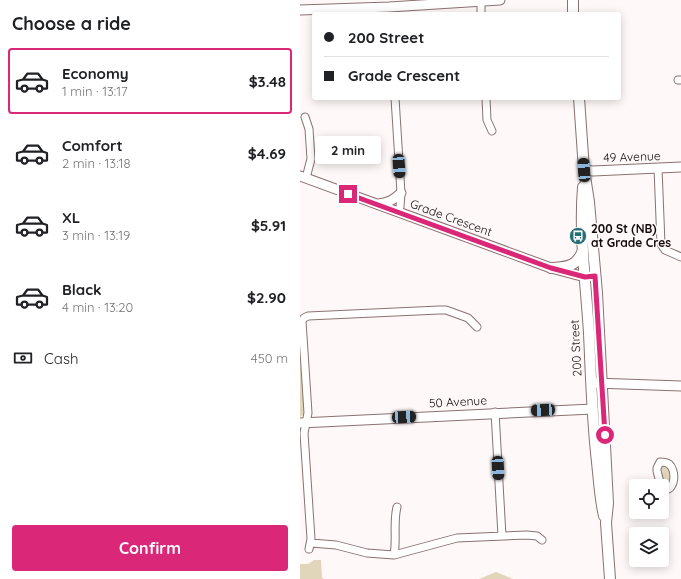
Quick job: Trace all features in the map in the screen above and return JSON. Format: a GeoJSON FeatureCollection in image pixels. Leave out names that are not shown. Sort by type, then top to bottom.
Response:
{"type":"FeatureCollection","features":[{"type":"Feature","properties":{"kind":"main road"},"geometry":{"type":"LineString","coordinates":[[573,0],[574,12]]}},
{"type":"Feature","properties":{"kind":"main road","name":"200 Street"},"geometry":{"type":"LineString","coordinates":[[579,100],[584,170],[589,202],[595,276],[602,384],[608,503],[606,524],[610,579]]}},
{"type":"Feature","properties":{"kind":"main road","name":"200 Street"},"geometry":{"type":"LineString","coordinates":[[584,170],[582,203],[583,250],[591,383],[601,504],[606,524]]}},
{"type":"Feature","properties":{"kind":"main road"},"geometry":{"type":"LineString","coordinates":[[551,268],[566,267],[575,262],[581,257],[583,250]]}},
{"type":"Feature","properties":{"kind":"main road"},"geometry":{"type":"LineString","coordinates":[[593,409],[598,413],[601,447],[606,460]]}},
{"type":"Feature","properties":{"kind":"street"},"geometry":{"type":"LineString","coordinates":[[300,10],[389,10],[500,0]]}},
{"type":"Feature","properties":{"kind":"street"},"geometry":{"type":"LineString","coordinates":[[481,1],[481,12]]}},
{"type":"Feature","properties":{"kind":"street"},"geometry":{"type":"LineString","coordinates":[[395,100],[401,193],[398,212]]}},
{"type":"Feature","properties":{"kind":"street"},"geometry":{"type":"LineString","coordinates":[[486,100],[487,120],[492,131]]}},
{"type":"Feature","properties":{"kind":"street"},"geometry":{"type":"LineString","coordinates":[[303,177],[311,159],[310,129],[305,117]]}},
{"type":"Feature","properties":{"kind":"street","name":"49 Avenue"},"geometry":{"type":"LineString","coordinates":[[584,170],[592,171],[681,167]]}},
{"type":"Feature","properties":{"kind":"street"},"geometry":{"type":"LineString","coordinates":[[658,168],[661,244],[665,250],[681,256]]}},
{"type":"Feature","properties":{"kind":"street","name":"Grade Crescent"},"geometry":{"type":"LineString","coordinates":[[303,177],[551,268],[585,277],[595,276]]}},
{"type":"Feature","properties":{"kind":"street"},"geometry":{"type":"LineString","coordinates":[[377,204],[394,200],[401,193]]}},
{"type":"Feature","properties":{"kind":"street"},"geometry":{"type":"LineString","coordinates":[[478,328],[468,318],[446,310],[308,316],[304,318],[301,325],[308,413],[303,423],[310,546],[336,545],[367,552],[394,555],[457,538],[532,535],[542,540]]}},
{"type":"Feature","properties":{"kind":"street"},"geometry":{"type":"LineString","coordinates":[[591,383],[681,386]]}},
{"type":"Feature","properties":{"kind":"street","name":"50 Avenue"},"geometry":{"type":"LineString","coordinates":[[303,423],[495,412],[593,409]]}},
{"type":"Feature","properties":{"kind":"street"},"geometry":{"type":"LineString","coordinates":[[495,412],[502,536]]}},
{"type":"Feature","properties":{"kind":"street"},"geometry":{"type":"LineString","coordinates":[[660,479],[657,468],[660,462],[668,463],[673,472],[674,481],[671,488],[669,489]]}},
{"type":"Feature","properties":{"kind":"street"},"geometry":{"type":"LineString","coordinates":[[673,472],[681,472]]}},
{"type":"Feature","properties":{"kind":"street"},"geometry":{"type":"LineString","coordinates":[[394,555],[396,546],[394,517],[398,507]]}},
{"type":"Feature","properties":{"kind":"shaded area"},"geometry":{"type":"Polygon","coordinates":[[[300,354],[304,414],[300,417],[300,354]]]}},
{"type":"Feature","properties":{"kind":"shaded area"},"geometry":{"type":"Polygon","coordinates":[[[663,466],[670,471],[669,482],[669,479],[662,479],[659,469],[663,466]]]}},
{"type":"Feature","properties":{"kind":"shaded area"},"geometry":{"type":"Polygon","coordinates":[[[314,560],[321,560],[322,578],[325,579],[300,579],[300,564],[308,564],[314,560]]]}},
{"type":"Feature","properties":{"kind":"shaded area"},"geometry":{"type":"Polygon","coordinates":[[[496,572],[513,579],[479,579],[496,572]]]}},
{"type":"Feature","properties":{"kind":"place","name":"200 St (NB) at Grade Cres"},"geometry":{"type":"Point","coordinates":[578,236]}},
{"type":"Feature","properties":{"kind":"route"},"geometry":{"type":"LineString","coordinates":[[348,194],[551,268],[585,277],[595,276],[605,435]]}}]}
